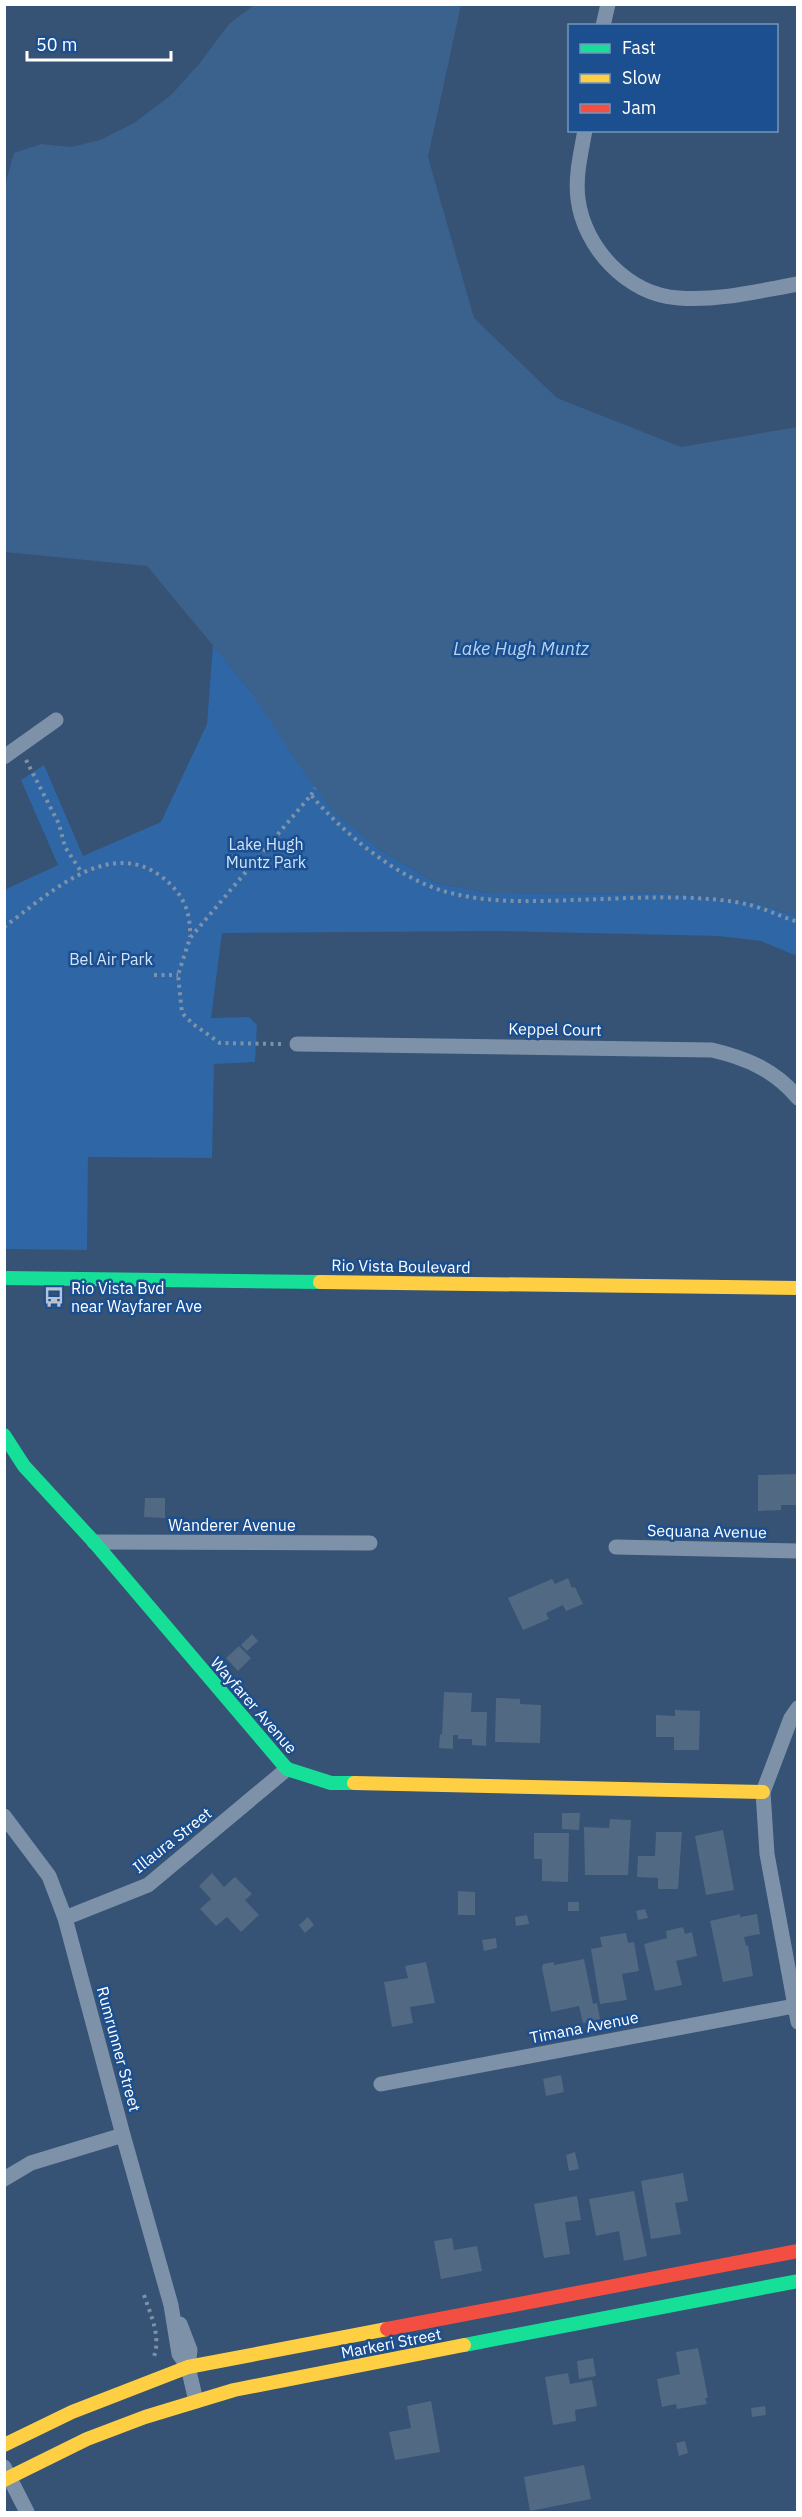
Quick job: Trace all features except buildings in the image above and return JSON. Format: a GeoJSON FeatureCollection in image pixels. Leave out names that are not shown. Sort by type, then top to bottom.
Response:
{"type":"FeatureCollection","features":[{"type":"Feature","properties":{"kind":"street"},"geometry":{"type":"LineString","coordinates":[[603,24],[608,4]]}},
{"type":"Feature","properties":{"kind":"street"},"geometry":{"type":"LineString","coordinates":[[585,132],[577,181],[580,210],[592,241],[605,259],[621,274],[657,294],[676,298],[720,297],[798,284]]}},
{"type":"Feature","properties":{"kind":"street"},"geometry":{"type":"LineString","coordinates":[[4,757],[56,720]]}},
{"type":"Feature","properties":{"kind":"street","name":"Keppel Court"},"geometry":{"type":"LineString","coordinates":[[297,1044],[712,1050],[739,1056],[758,1065],[780,1080],[798,1098]]}},
{"type":"Feature","properties":{"kind":"street","name":"Rio Vista Boulevard"},"geometry":{"type":"LineString","coordinates":[[4,1278],[798,1288]]}},
{"type":"Feature","properties":{"kind":"street","name":"Wayfarer Avenue"},"geometry":{"type":"LineString","coordinates":[[4,1435],[24,1466],[94,1542],[287,1769],[331,1783],[763,1792]]}},
{"type":"Feature","properties":{"kind":"street","name":"Wanderer Avenue"},"geometry":{"type":"LineString","coordinates":[[94,1542],[370,1543]]}},
{"type":"Feature","properties":{"kind":"street","name":"Sequana Avenue"},"geometry":{"type":"LineString","coordinates":[[616,1547],[798,1551]]}},
{"type":"Feature","properties":{"kind":"street"},"geometry":{"type":"LineString","coordinates":[[798,1708],[791,1718],[763,1792],[767,1854],[798,2022]]}},
{"type":"Feature","properties":{"kind":"street","name":"Illaura Street"},"geometry":{"type":"LineString","coordinates":[[65,1918],[148,1885],[287,1769]]}},
{"type":"Feature","properties":{"kind":"street","name":"Rumrunner Street"},"geometry":{"type":"LineString","coordinates":[[4,1816],[49,1876],[65,1918],[171,2305],[179,2354],[188,2367],[196,2401]]}},
{"type":"Feature","properties":{"kind":"street","name":"Timana Avenue"},"geometry":{"type":"LineString","coordinates":[[381,2084],[794,2006]]}},
{"type":"Feature","properties":{"kind":"street"},"geometry":{"type":"LineString","coordinates":[[4,2180],[31,2163],[123,2135]]}},
{"type":"Feature","properties":{"kind":"street","name":"Markeri Street"},"geometry":{"type":"LineString","coordinates":[[4,2445],[50,2420],[188,2367],[798,2252]]}},
{"type":"Feature","properties":{"kind":"street","name":"Markeri Street"},"geometry":{"type":"LineString","coordinates":[[6,2475],[154,2414],[234,2390],[798,2281]]}},
{"type":"Feature","properties":{"kind":"street"},"geometry":{"type":"LineString","coordinates":[[6,2475],[27,2512]]}},
{"type":"Feature","properties":{"kind":"path"},"geometry":{"type":"LineString","coordinates":[[18,747],[59,824],[65,847],[82,873]]}},
{"type":"Feature","properties":{"kind":"path"},"geometry":{"type":"LineString","coordinates":[[190,938],[315,788]]}},
{"type":"Feature","properties":{"kind":"path"},"geometry":{"type":"LineString","coordinates":[[311,795],[330,818],[364,847],[424,884],[446,892],[478,898],[534,902],[608,898],[714,901],[751,905],[798,922]]}},
{"type":"Feature","properties":{"kind":"path"},"geometry":{"type":"LineString","coordinates":[[4,927],[82,873],[103,865],[128,861],[149,867],[172,885],[190,916],[190,938],[178,975],[182,1013],[193,1024],[220,1043],[297,1044]]}},
{"type":"Feature","properties":{"kind":"path"},"geometry":{"type":"LineString","coordinates":[[154,975],[178,975]]}},
{"type":"Feature","properties":{"kind":"path"},"geometry":{"type":"LineString","coordinates":[[144,2295],[157,2337],[157,2349],[152,2361]]}},
{"type":"Feature","properties":{"kind":"green space"},"geometry":{"type":"Polygon","coordinates":[[[213,645],[379,849],[436,883],[489,893],[670,894],[755,903],[797,916],[797,956],[761,941],[718,936],[496,931],[222,933],[211,1018],[249,1017],[257,1025],[255,1062],[214,1064],[212,1158],[88,1157],[87,1250],[5,1249],[4,890],[58,865],[21,780],[44,765],[83,856],[161,822],[207,724],[213,645]]]}},
{"type":"Feature","properties":{"kind":"water","name":"Lake Hugh Muntz"},"geometry":{"type":"Polygon","coordinates":[[[254,5],[461,5],[428,157],[474,318],[557,398],[681,447],[797,427],[797,916],[755,903],[670,894],[489,893],[436,883],[379,849],[334,813],[303,771],[249,689],[147,566],[5,552],[5,185],[14,153],[41,144],[71,147],[100,140],[134,123],[171,95],[199,64],[229,24],[254,5]]]}},
{"type":"Feature","properties":{"kind":"traffic: fast"},"geometry":{"type":"LineString","coordinates":[[4,1278],[320,1282]]}},
{"type":"Feature","properties":{"kind":"traffic: fast"},"geometry":{"type":"LineString","coordinates":[[4,1435],[24,1466],[94,1542],[287,1769],[331,1783],[354,1783]]}},
{"type":"Feature","properties":{"kind":"traffic: fast"},"geometry":{"type":"LineString","coordinates":[[464,2345],[798,2281]]}},
{"type":"Feature","properties":{"kind":"traffic: slow"},"geometry":{"type":"LineString","coordinates":[[320,1282],[798,1288]]}},
{"type":"Feature","properties":{"kind":"traffic: slow"},"geometry":{"type":"LineString","coordinates":[[354,1783],[763,1792]]}},
{"type":"Feature","properties":{"kind":"traffic: slow"},"geometry":{"type":"LineString","coordinates":[[4,2445],[72,2412],[188,2367],[387,2329]]}},
{"type":"Feature","properties":{"kind":"traffic: slow"},"geometry":{"type":"LineString","coordinates":[[4,2480],[87,2439],[145,2417],[234,2390],[464,2345]]}},
{"type":"Feature","properties":{"kind":"traffic: jam"},"geometry":{"type":"LineString","coordinates":[[387,2329],[798,2251]]}},
{"type":"Feature","properties":{"kind":"place","name":"Rio Vista Bvd near Wayfarer Ave"},"geometry":{"type":"Point","coordinates":[54,1297]}},
{"type":"Feature","properties":{"kind":"park label","name":"Lake Hugh Muntz Park"},"geometry":{"type":"Point","coordinates":[266,853]}},
{"type":"Feature","properties":{"kind":"park label","name":"Bel Air Park"},"geometry":{"type":"Point","coordinates":[111,959]}}]}
